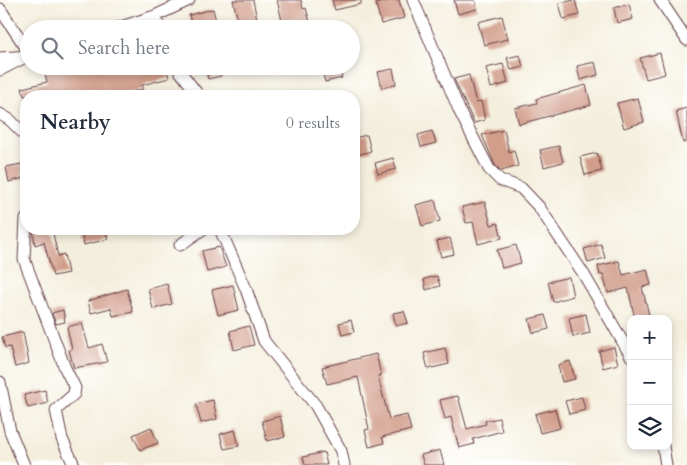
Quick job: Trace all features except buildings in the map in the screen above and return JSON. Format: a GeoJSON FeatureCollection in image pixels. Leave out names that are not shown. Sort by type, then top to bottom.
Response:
{"type":"FeatureCollection","features":[{"type":"Feature","properties":{"kind":"street"},"geometry":{"type":"LineString","coordinates":[[143,20],[189,0]]}},
{"type":"Feature","properties":{"kind":"street"},"geometry":{"type":"LineString","coordinates":[[413,0],[460,112],[489,169],[500,180],[521,188],[539,208],[583,273],[627,349]]}},
{"type":"Feature","properties":{"kind":"street"},"geometry":{"type":"LineString","coordinates":[[660,0],[687,40]]}},
{"type":"Feature","properties":{"kind":"street"},"geometry":{"type":"LineString","coordinates":[[0,9],[20,43]]}},
{"type":"Feature","properties":{"kind":"street"},"geometry":{"type":"LineString","coordinates":[[155,16],[157,20]]}},
{"type":"Feature","properties":{"kind":"street"},"geometry":{"type":"LineString","coordinates":[[0,58],[20,56]]}},
{"type":"Feature","properties":{"kind":"street"},"geometry":{"type":"LineString","coordinates":[[0,70],[20,59]]}},
{"type":"Feature","properties":{"kind":"street"},"geometry":{"type":"LineString","coordinates":[[183,75],[194,90]]}},
{"type":"Feature","properties":{"kind":"street"},"geometry":{"type":"LineString","coordinates":[[0,114],[10,120],[20,130]]}},
{"type":"Feature","properties":{"kind":"street"},"geometry":{"type":"LineString","coordinates":[[25,235],[24,259],[65,368],[75,388],[74,394],[56,410],[62,439],[74,465]]}},
{"type":"Feature","properties":{"kind":"street"},"geometry":{"type":"LineString","coordinates":[[180,245],[194,235]]}},
{"type":"Feature","properties":{"kind":"street"},"geometry":{"type":"LineString","coordinates":[[222,235],[264,340],[316,406],[341,451],[344,465]]}},
{"type":"Feature","properties":{"kind":"street"},"geometry":{"type":"LineString","coordinates":[[0,382],[10,431],[24,465]]}},
{"type":"Feature","properties":{"kind":"street"},"geometry":{"type":"LineString","coordinates":[[664,450],[666,465]]}}]}
